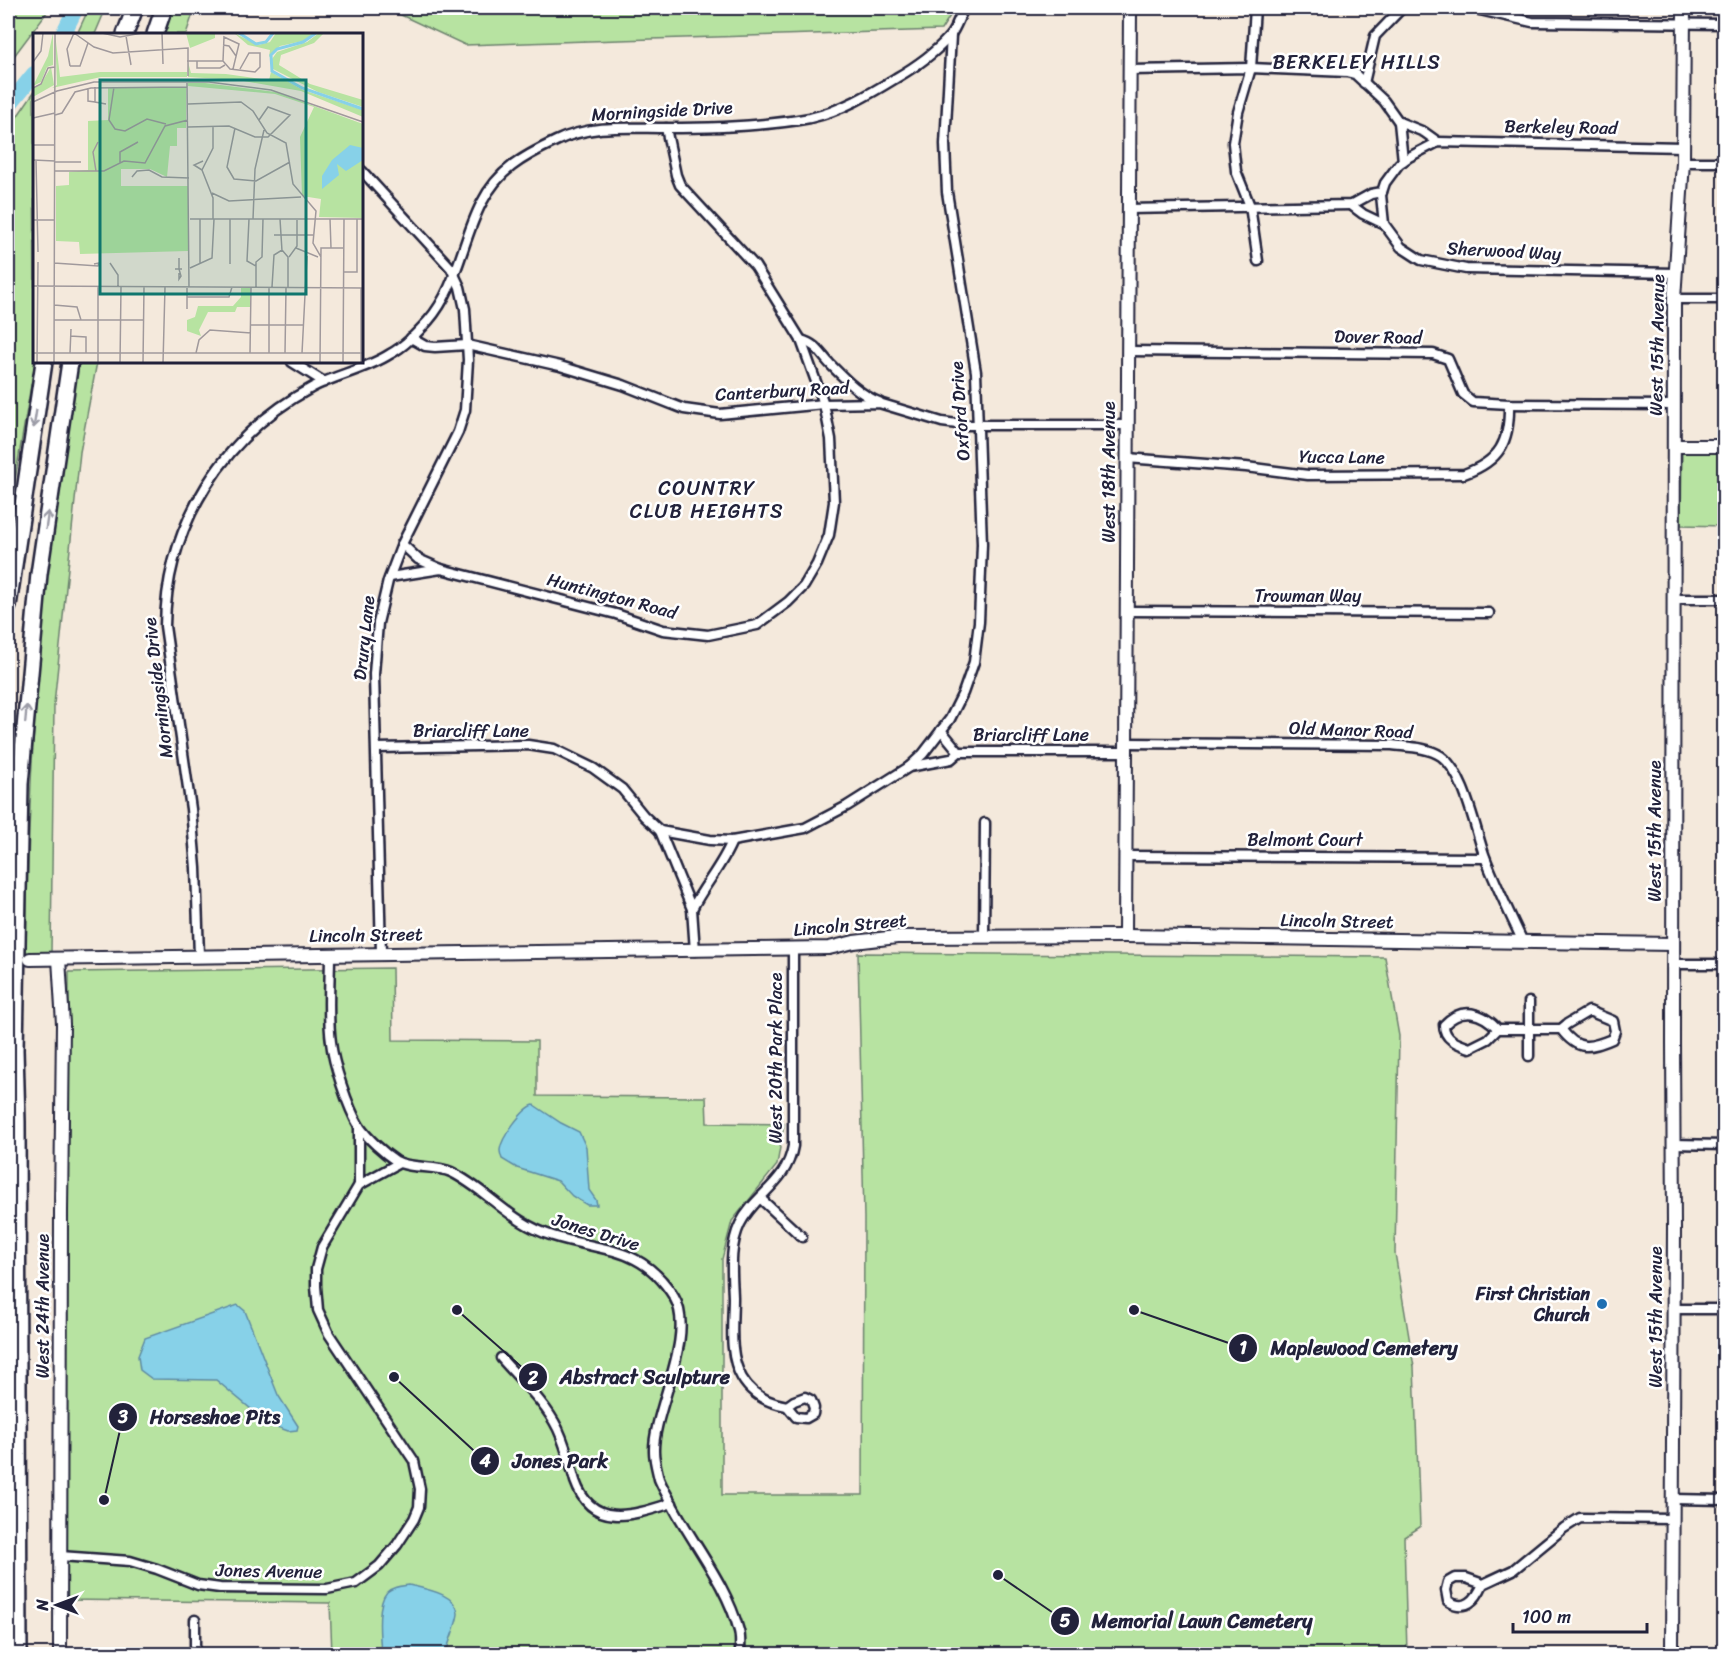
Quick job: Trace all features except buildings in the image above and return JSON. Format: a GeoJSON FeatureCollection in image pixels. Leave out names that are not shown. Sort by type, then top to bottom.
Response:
{"type":"FeatureCollection","features":[{"type":"Feature","properties":{"kind":"highway"},"geometry":{"type":"LineString","coordinates":[[125,33],[135,8]]}},
{"type":"Feature","properties":{"kind":"highway"},"geometry":{"type":"LineString","coordinates":[[155,33],[164,8]]}},
{"type":"Feature","properties":{"kind":"highway"},"geometry":{"type":"LineString","coordinates":[[8,606],[44,363]]}},
{"type":"Feature","properties":{"kind":"highway"},"geometry":{"type":"LineString","coordinates":[[19,1654],[18,1122],[15,1050],[20,784],[39,574],[70,363]]}},
{"type":"Feature","properties":{"kind":"street","name":"Morningside Drive"},"geometry":{"type":"LineString","coordinates":[[199,956],[196,868],[191,810],[165,626],[165,602],[183,527],[197,500],[224,461],[257,425],[286,404],[324,382],[389,355],[431,318],[454,275],[484,197],[513,165],[558,140],[585,131],[618,127],[666,128],[773,123],[812,117],[840,108],[880,89],[916,66],[951,35],[964,8]]}},
{"type":"Feature","properties":{"kind":"street","name":"West 18th Avenue"},"geometry":{"type":"LineString","coordinates":[[1125,936],[1130,8]]}},
{"type":"Feature","properties":{"kind":"street"},"geometry":{"type":"LineString","coordinates":[[1255,8],[1251,68],[1238,112],[1233,143],[1236,171],[1251,206],[1258,261]]}},
{"type":"Feature","properties":{"kind":"street"},"geometry":{"type":"LineString","coordinates":[[1364,83],[1375,36],[1402,8]]}},
{"type":"Feature","properties":{"kind":"street"},"geometry":{"type":"LineString","coordinates":[[1472,8],[1532,22],[1725,24]]}},
{"type":"Feature","properties":{"kind":"street","name":"West 15th Avenue"},"geometry":{"type":"LineString","coordinates":[[1672,1654],[1674,299],[1683,162],[1684,8]]}},
{"type":"Feature","properties":{"kind":"street","name":"Oxford Drive"},"geometry":{"type":"LineString","coordinates":[[909,767],[923,754],[950,719],[974,662],[978,632],[982,544],[976,372],[947,192],[945,122],[951,35]]}},
{"type":"Feature","properties":{"kind":"street"},"geometry":{"type":"LineString","coordinates":[[1129,70],[1251,68],[1355,74],[1384,101],[1399,122],[1403,161]]}},
{"type":"Feature","properties":{"kind":"street"},"geometry":{"type":"LineString","coordinates":[[1384,224],[1381,205],[1385,183],[1403,161],[1438,142],[1424,132],[1399,122]]}},
{"type":"Feature","properties":{"kind":"street","name":"Huntington Road"},"geometry":{"type":"LineString","coordinates":[[390,577],[441,569],[616,614],[663,630],[708,635],[757,625],[788,602],[804,586],[817,564],[829,535],[834,502],[831,439],[824,404],[801,340],[755,266],[680,185],[666,128]]}},
{"type":"Feature","properties":{"kind":"street","name":"Berkeley Road"},"geometry":{"type":"LineString","coordinates":[[1438,142],[1683,147]]}},
{"type":"Feature","properties":{"kind":"street"},"geometry":{"type":"LineString","coordinates":[[1683,162],[1725,162]]}},
{"type":"Feature","properties":{"kind":"street","name":"Drury Lane"},"geometry":{"type":"LineString","coordinates":[[363,172],[451,268],[460,287],[465,309],[467,345],[465,410],[458,432],[402,544],[390,577],[378,623],[374,674],[381,953]]}},
{"type":"Feature","properties":{"kind":"street"},"geometry":{"type":"LineString","coordinates":[[1128,209],[1351,205],[1371,194],[1382,192]]}},
{"type":"Feature","properties":{"kind":"street"},"geometry":{"type":"LineString","coordinates":[[1351,205],[1363,214],[1384,224]]}},
{"type":"Feature","properties":{"kind":"street","name":"Sherwood Way"},"geometry":{"type":"LineString","coordinates":[[1384,224],[1401,247],[1421,260],[1438,265],[1466,269],[1676,273]]}},
{"type":"Feature","properties":{"kind":"street"},"geometry":{"type":"LineString","coordinates":[[1674,299],[1725,299]]}},
{"type":"Feature","properties":{"kind":"street","name":"Canterbury Road"},"geometry":{"type":"LineString","coordinates":[[411,338],[419,344],[435,347],[467,345],[560,366],[623,385],[684,409],[720,414],[824,404],[879,403],[942,422],[979,426],[1127,426]]}},
{"type":"Feature","properties":{"kind":"street"},"geometry":{"type":"LineString","coordinates":[[801,340],[818,348],[846,381],[879,403]]}},
{"type":"Feature","properties":{"kind":"street","name":"Dover Road"},"geometry":{"type":"LineString","coordinates":[[1128,351],[1433,354],[1449,359],[1463,394],[1473,402],[1674,405]]}},
{"type":"Feature","properties":{"kind":"street"},"geometry":{"type":"LineString","coordinates":[[294,363],[324,382]]}},
{"type":"Feature","properties":{"kind":"street","name":"Yucca Lane"},"geometry":{"type":"LineString","coordinates":[[1127,458],[1246,467],[1308,475],[1464,474],[1479,469],[1496,457],[1505,442],[1509,423],[1509,404]]}},
{"type":"Feature","properties":{"kind":"street"},"geometry":{"type":"LineString","coordinates":[[1674,446],[1725,446]]}},
{"type":"Feature","properties":{"kind":"street"},"geometry":{"type":"LineString","coordinates":[[402,544],[418,559],[441,569]]}},
{"type":"Feature","properties":{"kind":"street"},"geometry":{"type":"LineString","coordinates":[[1674,599],[1725,599]]}},
{"type":"Feature","properties":{"kind":"street","name":"Trowman Way"},"geometry":{"type":"LineString","coordinates":[[1126,611],[1489,613]]}},
{"type":"Feature","properties":{"kind":"street"},"geometry":{"type":"LineString","coordinates":[[941,730],[959,752]]}},
{"type":"Feature","properties":{"kind":"street","name":"Briarcliff Lane"},"geometry":{"type":"LineString","coordinates":[[377,748],[528,745],[554,749],[593,768],[622,789],[644,816],[660,831],[710,840],[732,841],[805,828],[847,806],[909,767],[951,759],[959,752],[1126,747]]}},
{"type":"Feature","properties":{"kind":"street","name":"Old Manor Road"},"geometry":{"type":"LineString","coordinates":[[1126,747],[1392,745],[1424,749],[1441,756],[1451,767],[1465,794],[1485,858],[1523,942]]}},
{"type":"Feature","properties":{"kind":"street"},"geometry":{"type":"LineString","coordinates":[[984,823],[984,937]]}},
{"type":"Feature","properties":{"kind":"street"},"geometry":{"type":"LineString","coordinates":[[660,831],[692,909],[694,951]]}},
{"type":"Feature","properties":{"kind":"street"},"geometry":{"type":"LineString","coordinates":[[692,909],[717,871],[732,841]]}},
{"type":"Feature","properties":{"kind":"street","name":"Belmont Court"},"geometry":{"type":"LineString","coordinates":[[1125,856],[1485,858]]}},
{"type":"Feature","properties":{"kind":"street","name":"Lincoln Street"},"geometry":{"type":"LineString","coordinates":[[30,959],[793,949],[829,948],[854,942],[897,937],[1125,936],[1673,944]]}},
{"type":"Feature","properties":{"kind":"street","name":"West 20th Park Place"},"geometry":{"type":"LineString","coordinates":[[787,1406],[775,1404],[751,1390],[735,1363],[731,1270],[733,1243],[740,1224],[791,1161],[793,1146],[793,949]]}},
{"type":"Feature","properties":{"kind":"street","name":"Jones Drive"},"geometry":{"type":"LineString","coordinates":[[330,954],[332,1051],[359,1126],[375,1143],[399,1163],[450,1172],[532,1229],[555,1237],[619,1252],[641,1261],[675,1298],[679,1317],[679,1340],[670,1384],[657,1428],[654,1450],[660,1482],[723,1590],[740,1633],[740,1654]]}},
{"type":"Feature","properties":{"kind":"street","name":"West 24th Avenue"},"geometry":{"type":"LineString","coordinates":[[59,959],[63,1024],[60,1654]]}},
{"type":"Feature","properties":{"kind":"street"},"geometry":{"type":"LineString","coordinates":[[1673,964],[1725,964]]}},
{"type":"Feature","properties":{"kind":"street"},"geometry":{"type":"LineString","coordinates":[[1529,1002],[1529,1056]]}},
{"type":"Feature","properties":{"kind":"street"},"geometry":{"type":"LineString","coordinates":[[1498,1029],[1488,1019],[1468,1012],[1444,1025],[1447,1038],[1470,1048],[1488,1039],[1498,1029],[1561,1029],[1574,1018],[1589,1011],[1613,1021],[1615,1030],[1612,1039],[1584,1047],[1561,1029]]}},
{"type":"Feature","properties":{"kind":"street"},"geometry":{"type":"LineString","coordinates":[[359,1126],[359,1185],[399,1163]]}},
{"type":"Feature","properties":{"kind":"street"},"geometry":{"type":"LineString","coordinates":[[1673,1144],[1725,1144]]}},
{"type":"Feature","properties":{"kind":"street","name":"Jones Avenue"},"geometry":{"type":"LineString","coordinates":[[60,1556],[130,1561],[198,1585],[220,1588],[327,1589],[356,1582],[379,1566],[397,1545],[419,1507],[420,1489],[414,1461],[329,1334],[318,1310],[316,1269],[322,1247],[359,1185]]}},
{"type":"Feature","properties":{"kind":"street"},"geometry":{"type":"LineString","coordinates":[[761,1198],[802,1237]]}},
{"type":"Feature","properties":{"kind":"street"},"geometry":{"type":"LineString","coordinates":[[1674,1309],[1725,1309]]}},
{"type":"Feature","properties":{"kind":"street"},"geometry":{"type":"LineString","coordinates":[[501,1358],[546,1410],[557,1427],[576,1483],[587,1503],[598,1512],[611,1515],[631,1514],[672,1503]]}},
{"type":"Feature","properties":{"kind":"street"},"geometry":{"type":"LineString","coordinates":[[1673,1499],[1725,1500]]}},
{"type":"Feature","properties":{"kind":"street"},"geometry":{"type":"LineString","coordinates":[[1483,1584],[1466,1578],[1455,1578],[1448,1582],[1446,1590],[1448,1600],[1455,1605],[1466,1606],[1474,1601],[1483,1584],[1513,1570],[1564,1528],[1580,1518],[1672,1519]]}},
{"type":"Feature","properties":{"kind":"street"},"geometry":{"type":"LineString","coordinates":[[195,1620],[195,1654]]}},
{"type":"Feature","properties":{"kind":"green space"},"geometry":{"type":"Polygon","coordinates":[[[10,8],[50,8],[8,64],[8,10],[10,8]]]}},
{"type":"Feature","properties":{"kind":"green space"},"geometry":{"type":"Polygon","coordinates":[[[89,8],[106,8],[95,33],[77,33],[89,8]]]}},
{"type":"Feature","properties":{"kind":"green space"},"geometry":{"type":"Polygon","coordinates":[[[172,8],[195,8],[186,33],[163,33],[172,8]]]}},
{"type":"Feature","properties":{"kind":"green space"},"geometry":{"type":"Polygon","coordinates":[[[386,8],[955,8],[941,30],[465,45],[386,8]]]}},
{"type":"Feature","properties":{"kind":"green space"},"geometry":{"type":"Polygon","coordinates":[[[33,93],[33,363],[35,363],[8,520],[8,130],[33,93]]]}},
{"type":"Feature","properties":{"kind":"green space"},"geometry":{"type":"Polygon","coordinates":[[[79,363],[97,363],[80,452],[54,704],[51,953],[26,952],[30,804],[39,656],[55,508],[79,363]]]}},
{"type":"Feature","properties":{"kind":"green space"},"geometry":{"type":"Polygon","coordinates":[[[1724,450],[1724,526],[1681,525],[1682,453],[1724,450]]]}},
{"type":"Feature","properties":{"kind":"green space"},"geometry":{"type":"Polygon","coordinates":[[[858,953],[1385,957],[1399,1036],[1395,1253],[1414,1367],[1420,1527],[1404,1537],[1407,1654],[332,1654],[330,1603],[66,1600],[69,972],[392,968],[393,1040],[537,1041],[537,1096],[706,1097],[707,1123],[784,1124],[777,1165],[732,1221],[722,1259],[722,1495],[863,1495],[864,1218],[858,953]]]}},
{"type":"Feature","properties":{"kind":"water"},"geometry":{"type":"Polygon","coordinates":[[[534,1105],[579,1132],[586,1147],[589,1190],[597,1205],[587,1205],[572,1196],[558,1181],[517,1168],[502,1159],[501,1145],[508,1131],[529,1107],[534,1105]]]}},
{"type":"Feature","properties":{"kind":"water"},"geometry":{"type":"Polygon","coordinates":[[[238,1305],[245,1311],[278,1395],[298,1426],[297,1430],[288,1431],[269,1424],[216,1380],[152,1379],[140,1370],[138,1356],[145,1338],[238,1305]]]}},
{"type":"Feature","properties":{"kind":"water"},"geometry":{"type":"Polygon","coordinates":[[[409,1585],[446,1596],[456,1606],[458,1617],[447,1650],[448,1654],[381,1653],[381,1604],[387,1592],[409,1585]]]}},
{"type":"Feature","properties":{"kind":"waterway"},"geometry":{"type":"LineString","coordinates":[[64,33],[76,8]]}},
{"type":"Feature","properties":{"kind":"waterway"},"geometry":{"type":"LineString","coordinates":[[8,106],[33,75]]}},
{"type":"Feature","properties":{"kind":"place","name":"First Christian Church"},"geometry":{"type":"Point","coordinates":[1602,1304]}},
{"type":"Feature","properties":{"kind":"place","name":"Abstract Sculpture"},"geometry":{"type":"Point","coordinates":[457,1310]}},
{"type":"Feature","properties":{"kind":"place","name":"Maplewood Cemetery"},"geometry":{"type":"Point","coordinates":[1134,1310]}},
{"type":"Feature","properties":{"kind":"place","name":"Jones Park"},"geometry":{"type":"Point","coordinates":[394,1377]}},
{"type":"Feature","properties":{"kind":"place","name":"Horseshoe Pits"},"geometry":{"type":"Point","coordinates":[104,1500]}},
{"type":"Feature","properties":{"kind":"place","name":"Memorial Lawn Cemetery"},"geometry":{"type":"Point","coordinates":[998,1575]}},
{"type":"Feature","properties":{"kind":"district","name":"BERKELEY HILLS"},"geometry":{"type":"Point","coordinates":[1357,62]}},
{"type":"Feature","properties":{"kind":"district","name":"COUNTRY CLUB HEIGHTS"},"geometry":{"type":"Point","coordinates":[707,500]}}]}
